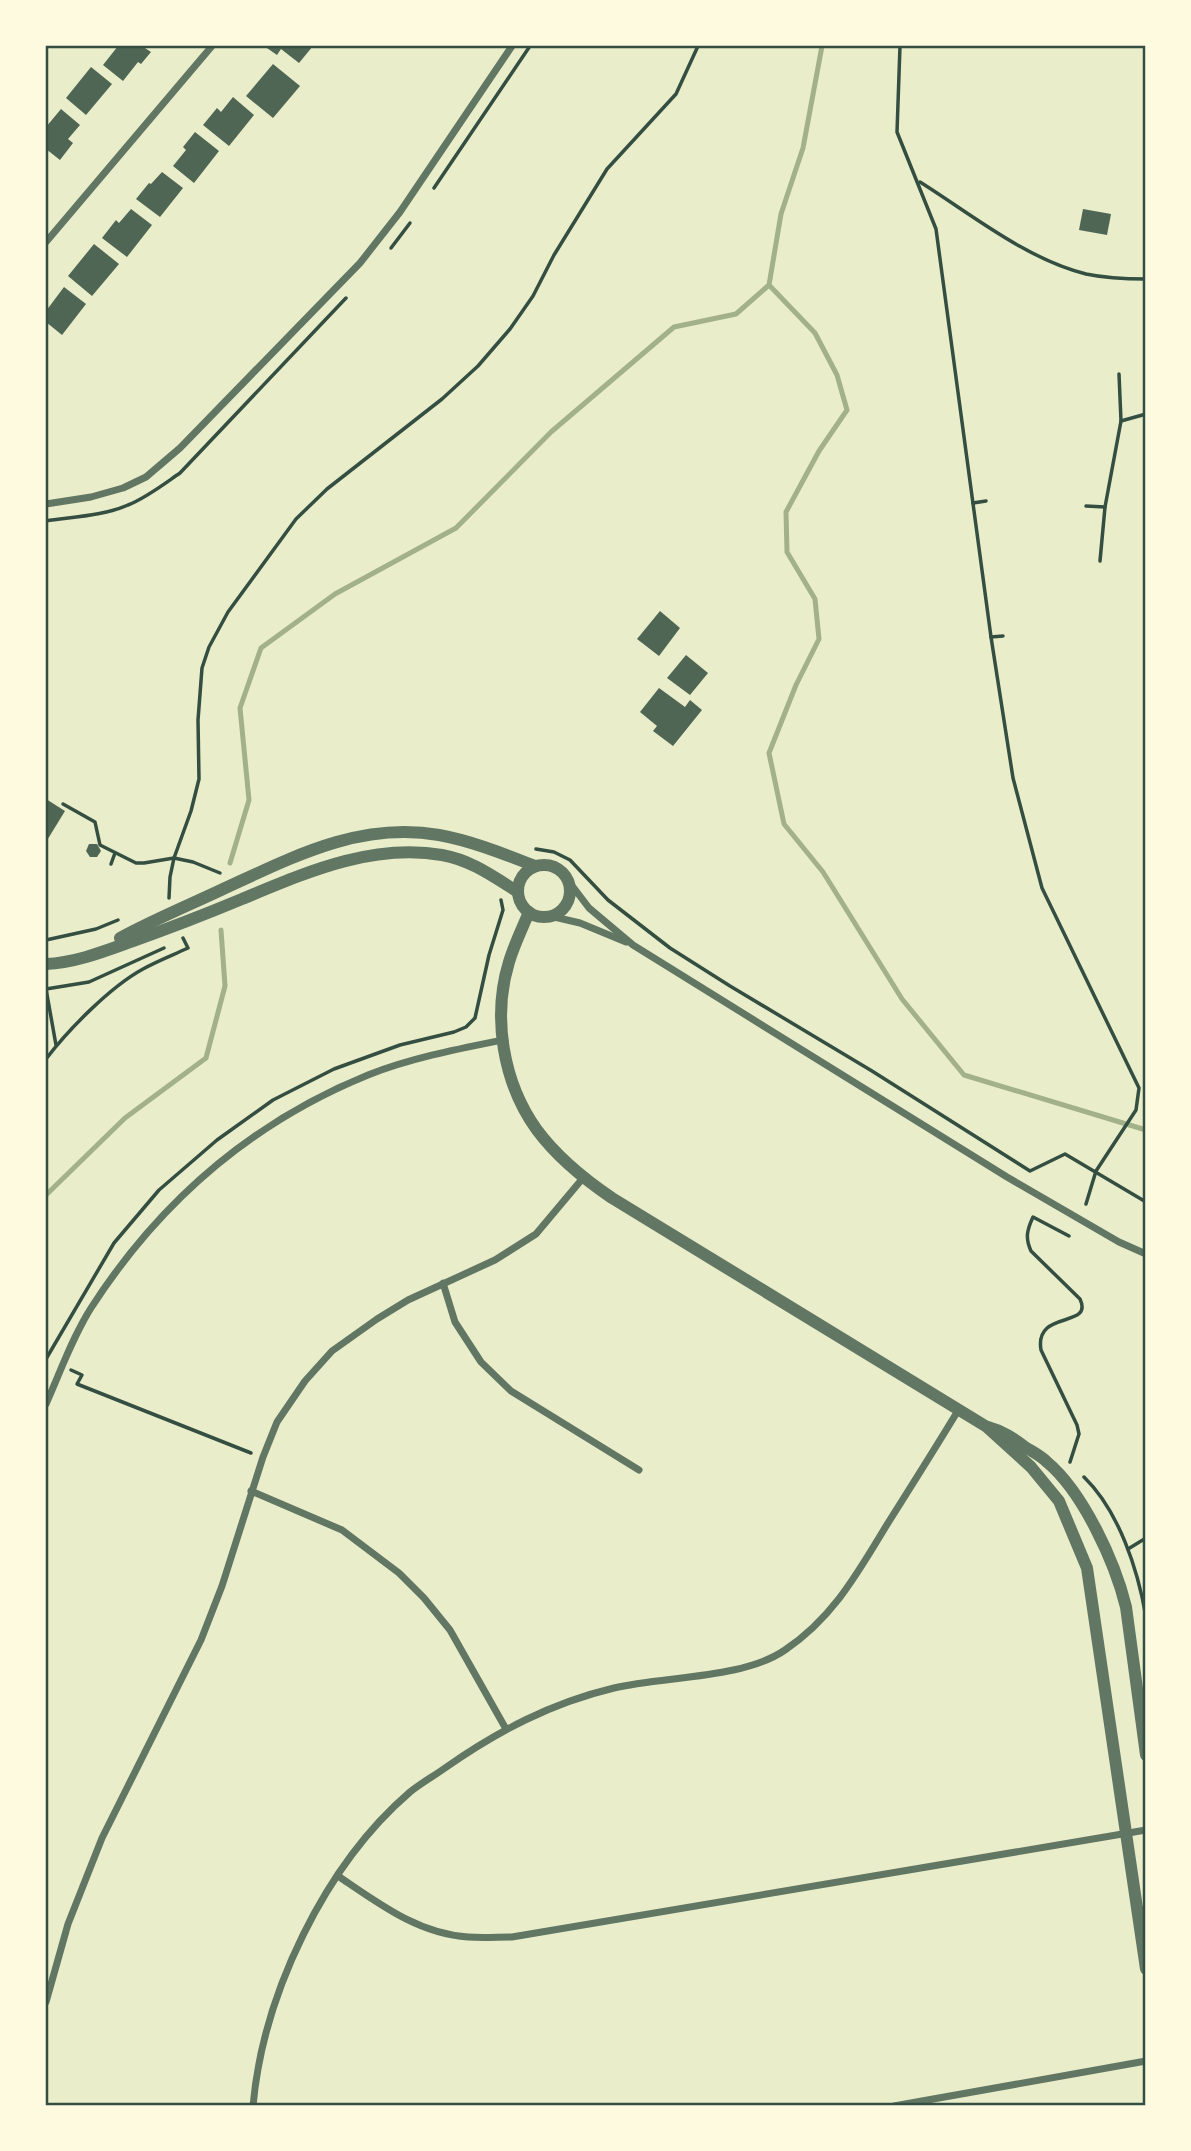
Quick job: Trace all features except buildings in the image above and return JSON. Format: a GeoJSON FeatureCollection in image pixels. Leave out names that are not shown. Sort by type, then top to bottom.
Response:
{"type":"FeatureCollection","features":[{"type":"Feature","properties":{"kind":"street"},"geometry":{"type":"LineString","coordinates":[[46,242],[212,46]]}},
{"type":"Feature","properties":{"kind":"street"},"geometry":{"type":"LineString","coordinates":[[46,504],[91,497],[123,488],[146,477],[180,448],[360,263],[400,212],[512,46]]}},
{"type":"Feature","properties":{"kind":"street"},"geometry":{"type":"LineString","coordinates":[[86,957],[172,913],[306,851],[354,837],[395,832],[438,835],[477,845],[535,866]]}},
{"type":"Feature","properties":{"kind":"street"},"geometry":{"type":"LineString","coordinates":[[46,964],[86,957],[177,925],[318,867],[360,857],[395,853],[442,855],[474,865],[518,892]]}},
{"type":"Feature","properties":{"kind":"street"},"geometry":{"type":"LineString","coordinates":[[633,945],[580,923],[550,916],[541,917],[529,912],[522,906],[518,892],[520,879],[526,871],[535,866],[544,864],[556,867],[563,872],[589,908],[633,945],[1007,1177],[1119,1242],[1146,1254]]}},
{"type":"Feature","properties":{"kind":"street"},"geometry":{"type":"LineString","coordinates":[[550,916],[562,910],[568,902],[570,883]]}},
{"type":"Feature","properties":{"kind":"street"},"geometry":{"type":"LineString","coordinates":[[529,912],[505,979],[501,1008],[503,1040],[509,1070],[524,1109],[550,1146],[583,1178],[612,1198],[988,1427],[1031,1467],[1059,1501],[1087,1568],[1146,1969]]}},
{"type":"Feature","properties":{"kind":"street"},"geometry":{"type":"LineString","coordinates":[[46,1405],[90,1310],[129,1254],[173,1202],[228,1155],[292,1112],[369,1075],[438,1053],[503,1040]]}},
{"type":"Feature","properties":{"kind":"street"},"geometry":{"type":"LineString","coordinates":[[46,2002],[68,1924],[102,1838],[201,1640],[277,1422],[305,1381],[332,1351],[408,1300],[495,1260],[536,1234],[583,1178]]}},
{"type":"Feature","properties":{"kind":"street"},"geometry":{"type":"LineString","coordinates":[[443,1283],[454,1322],[481,1362],[511,1391],[639,1470]]}},
{"type":"Feature","properties":{"kind":"street"},"geometry":{"type":"LineString","coordinates":[[253,2105],[256,2076],[270,2016],[306,1930],[338,1876],[368,1834],[411,1791],[506,1728],[559,1705],[615,1688],[741,1668],[783,1652],[810,1632],[843,1595],[960,1409]]}},
{"type":"Feature","properties":{"kind":"street"},"geometry":{"type":"LineString","coordinates":[[988,1427],[1002,1430],[1047,1462],[1062,1477],[1087,1513],[1107,1550],[1126,1607],[1146,1755]]}},
{"type":"Feature","properties":{"kind":"street"},"geometry":{"type":"LineString","coordinates":[[251,1491],[342,1530],[399,1573],[450,1630],[506,1728]]}},
{"type":"Feature","properties":{"kind":"street"},"geometry":{"type":"LineString","coordinates":[[338,1876],[390,1912],[424,1928],[466,1937],[512,1937],[1146,1830]]}},
{"type":"Feature","properties":{"kind":"street"},"geometry":{"type":"LineString","coordinates":[[894,2105],[1146,2061]]}},
{"type":"Feature","properties":{"kind":"path"},"geometry":{"type":"LineString","coordinates":[[172,913],[169,899],[170,877],[199,779],[198,720],[202,668],[209,647],[228,612],[296,519],[327,489],[442,400],[478,366],[510,330],[533,296],[554,255],[607,169],[676,94],[698,46]]}},
{"type":"Feature","properties":{"kind":"path"},"geometry":{"type":"LineString","coordinates":[[900,46],[897,132],[936,229],[991,637],[1013,778],[1042,888],[1139,1088],[1136,1111],[1096,1171],[1086,1204]]}},
{"type":"Feature","properties":{"kind":"path"},"geometry":{"type":"LineString","coordinates":[[918,181],[1034,254],[1085,273],[1123,279],[1146,279]]}},
{"type":"Feature","properties":{"kind":"path"},"geometry":{"type":"LineString","coordinates":[[1100,561],[1105,507],[1121,421],[1119,374]]}},
{"type":"Feature","properties":{"kind":"path"},"geometry":{"type":"LineString","coordinates":[[1121,421],[1146,414]]}},
{"type":"Feature","properties":{"kind":"path"},"geometry":{"type":"LineString","coordinates":[[973,503],[986,501]]}},
{"type":"Feature","properties":{"kind":"path"},"geometry":{"type":"LineString","coordinates":[[1086,506],[1105,507]]}},
{"type":"Feature","properties":{"kind":"path"},"geometry":{"type":"LineString","coordinates":[[991,637],[1003,636]]}},
{"type":"Feature","properties":{"kind":"path"},"geometry":{"type":"LineString","coordinates":[[63,804],[95,822],[100,845],[136,863],[174,858],[193,862],[222,874]]}},
{"type":"Feature","properties":{"kind":"path"},"geometry":{"type":"LineString","coordinates":[[111,864],[115,852]]}},
{"type":"Feature","properties":{"kind":"path"},"geometry":{"type":"LineString","coordinates":[[47,1360],[114,1242],[159,1190],[217,1140],[273,1100],[334,1069],[400,1045],[454,1032],[466,1027],[475,1018],[489,955],[503,910],[501,898]]}},
{"type":"Feature","properties":{"kind":"path"},"geometry":{"type":"LineString","coordinates":[[159,903],[169,899]]}},
{"type":"Feature","properties":{"kind":"path"},"geometry":{"type":"LineString","coordinates":[[46,940],[96,929],[128,916]]}},
{"type":"Feature","properties":{"kind":"path"},"geometry":{"type":"LineString","coordinates":[[46,1059],[56,1045],[99,1002],[141,970],[188,948],[177,925]]}},
{"type":"Feature","properties":{"kind":"path"},"geometry":{"type":"LineString","coordinates":[[56,1045],[46,989],[89,982],[172,944]]}},
{"type":"Feature","properties":{"kind":"path"},"geometry":{"type":"LineString","coordinates":[[1139,1088],[1146,1086]]}},
{"type":"Feature","properties":{"kind":"path"},"geometry":{"type":"LineString","coordinates":[[1069,1236],[1033,1217],[1027,1230],[1027,1242],[1031,1251],[1083,1305],[1082,1312],[1075,1317],[1047,1326],[1039,1340],[1041,1350],[1077,1424],[1079,1434],[1069,1464]]}},
{"type":"Feature","properties":{"kind":"path"},"geometry":{"type":"LineString","coordinates":[[75,1371],[82,1375],[77,1384],[263,1457]]}},
{"type":"Feature","properties":{"kind":"path"},"geometry":{"type":"LineString","coordinates":[[1077,1471],[1091,1485],[1110,1514],[1128,1549],[1142,1591],[1146,1617]]}},
{"type":"Feature","properties":{"kind":"path"},"geometry":{"type":"LineString","coordinates":[[1128,1549],[1146,1538]]}},
{"type":"Feature","properties":{"kind":"waterway"},"geometry":{"type":"LineString","coordinates":[[230,863],[249,800],[240,708],[261,648],[335,594],[456,528],[551,432],[674,327],[736,314],[769,285],[781,214],[803,148],[822,46]]}},
{"type":"Feature","properties":{"kind":"waterway"},"geometry":{"type":"LineString","coordinates":[[769,285],[815,333],[837,375],[847,410],[819,451],[786,512],[787,552],[815,599],[819,639],[796,685],[769,753],[784,824],[823,872],[902,999],[964,1075],[1146,1130]]}},
{"type":"Feature","properties":{"kind":"waterway"},"geometry":{"type":"LineString","coordinates":[[46,1195],[125,1118],[206,1058],[225,986],[221,930]]}}]}
